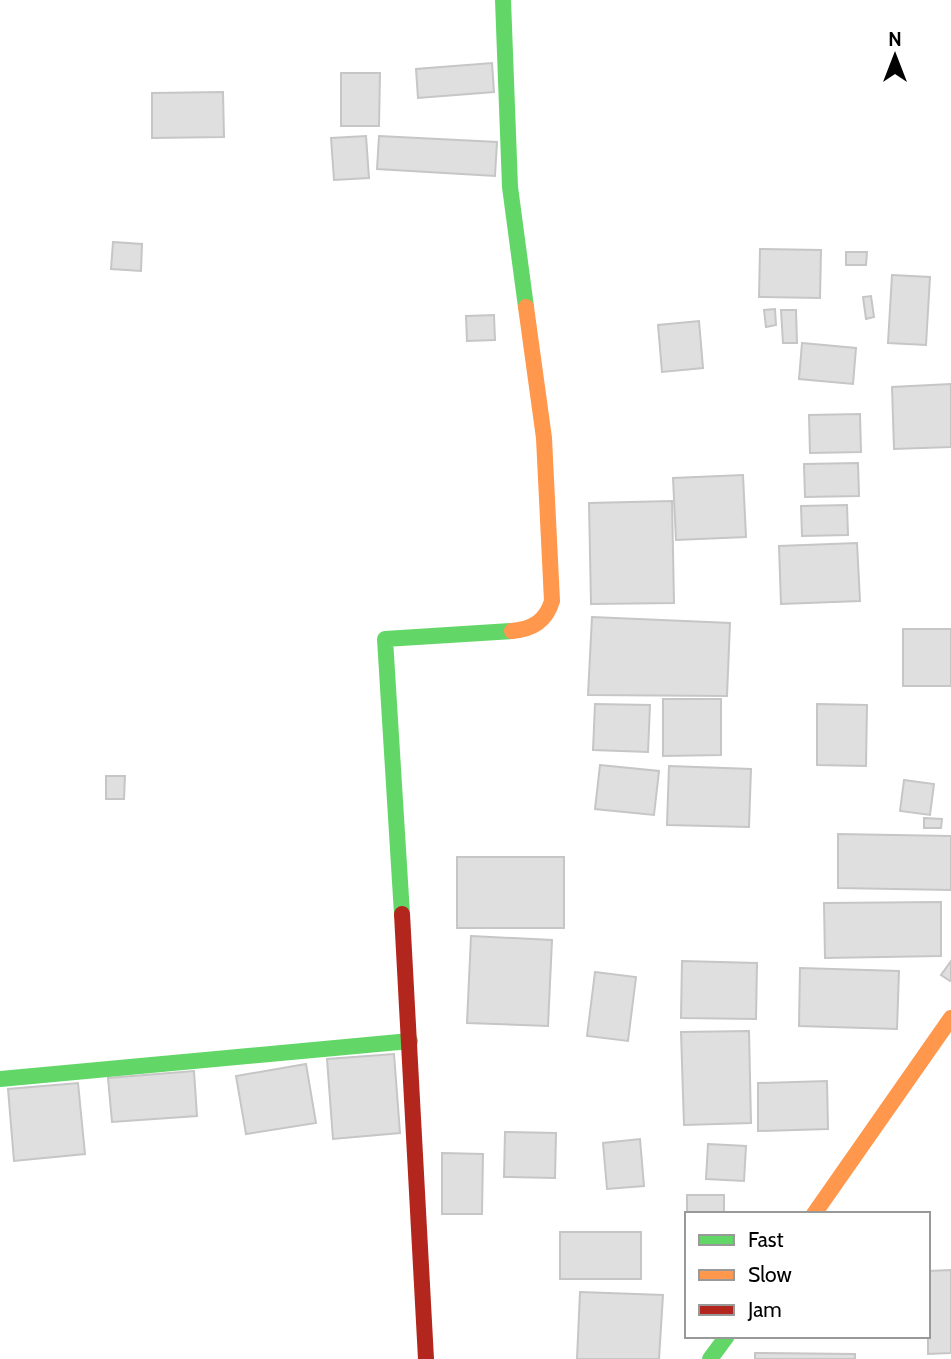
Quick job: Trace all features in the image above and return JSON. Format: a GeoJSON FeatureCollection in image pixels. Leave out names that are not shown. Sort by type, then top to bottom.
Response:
{"type":"FeatureCollection","features":[{"type":"Feature","properties":{"kind":"street"},"geometry":{"type":"LineString","coordinates":[[426,1359],[410,1041],[384,639],[520,630],[540,625],[549,615],[552,601],[544,438],[510,187],[503,0]]}},
{"type":"Feature","properties":{"kind":"street"},"geometry":{"type":"LineString","coordinates":[[815,1212],[951,1018]]}},
{"type":"Feature","properties":{"kind":"street"},"geometry":{"type":"LineString","coordinates":[[0,1079],[410,1041]]}},
{"type":"Feature","properties":{"kind":"street"},"geometry":{"type":"LineString","coordinates":[[710,1359],[726,1338]]}},
{"type":"Feature","properties":{"kind":"building"},"geometry":{"type":"Polygon","coordinates":[[[492,63],[494,92],[418,98],[416,69],[492,63]]]}},
{"type":"Feature","properties":{"kind":"building"},"geometry":{"type":"Polygon","coordinates":[[[341,73],[380,73],[379,126],[341,126],[341,73]]]}},
{"type":"Feature","properties":{"kind":"building"},"geometry":{"type":"Polygon","coordinates":[[[223,92],[224,137],[152,138],[152,93],[223,92]]]}},
{"type":"Feature","properties":{"kind":"building"},"geometry":{"type":"Polygon","coordinates":[[[366,136],[369,178],[334,180],[331,138],[366,136]]]}},
{"type":"Feature","properties":{"kind":"building"},"geometry":{"type":"Polygon","coordinates":[[[379,136],[497,142],[495,176],[377,169],[379,136]]]}},
{"type":"Feature","properties":{"kind":"building"},"geometry":{"type":"Polygon","coordinates":[[[113,242],[142,244],[141,271],[111,269],[113,242]]]}},
{"type":"Feature","properties":{"kind":"building"},"geometry":{"type":"Polygon","coordinates":[[[760,249],[821,250],[820,298],[759,297],[760,249]]]}},
{"type":"Feature","properties":{"kind":"building"},"geometry":{"type":"Polygon","coordinates":[[[846,252],[867,252],[866,265],[846,265],[846,252]]]}},
{"type":"Feature","properties":{"kind":"building"},"geometry":{"type":"Polygon","coordinates":[[[892,275],[930,277],[926,345],[888,343],[892,275]]]}},
{"type":"Feature","properties":{"kind":"building"},"geometry":{"type":"Polygon","coordinates":[[[871,296],[874,317],[866,319],[863,297],[871,296]]]}},
{"type":"Feature","properties":{"kind":"building"},"geometry":{"type":"Polygon","coordinates":[[[775,309],[776,325],[766,327],[764,310],[775,309]]]}},
{"type":"Feature","properties":{"kind":"building"},"geometry":{"type":"Polygon","coordinates":[[[781,310],[796,310],[797,343],[783,343],[781,310]]]}},
{"type":"Feature","properties":{"kind":"building"},"geometry":{"type":"Polygon","coordinates":[[[494,315],[495,340],[467,341],[466,316],[494,315]]]}},
{"type":"Feature","properties":{"kind":"building"},"geometry":{"type":"Polygon","coordinates":[[[699,321],[703,368],[662,372],[658,325],[699,321]]]}},
{"type":"Feature","properties":{"kind":"building"},"geometry":{"type":"Polygon","coordinates":[[[802,343],[856,348],[853,384],[799,379],[802,343]]]}},
{"type":"Feature","properties":{"kind":"building"},"geometry":{"type":"Polygon","coordinates":[[[951,384],[951,447],[894,449],[892,387],[951,384]]]}},
{"type":"Feature","properties":{"kind":"building"},"geometry":{"type":"Polygon","coordinates":[[[860,414],[861,452],[810,453],[809,415],[860,414]]]}},
{"type":"Feature","properties":{"kind":"building"},"geometry":{"type":"Polygon","coordinates":[[[858,463],[859,496],[805,497],[804,464],[858,463]]]}},
{"type":"Feature","properties":{"kind":"building"},"geometry":{"type":"Polygon","coordinates":[[[743,475],[746,537],[676,540],[673,478],[743,475]]]}},
{"type":"Feature","properties":{"kind":"building"},"geometry":{"type":"Polygon","coordinates":[[[672,501],[674,603],[591,604],[589,503],[672,501]]]}},
{"type":"Feature","properties":{"kind":"building"},"geometry":{"type":"Polygon","coordinates":[[[847,505],[848,535],[802,536],[801,506],[847,505]]]}},
{"type":"Feature","properties":{"kind":"building"},"geometry":{"type":"Polygon","coordinates":[[[857,543],[860,601],[781,604],[779,546],[857,543]]]}},
{"type":"Feature","properties":{"kind":"building"},"geometry":{"type":"Polygon","coordinates":[[[592,617],[730,623],[727,696],[588,695],[592,617]]]}},
{"type":"Feature","properties":{"kind":"building"},"geometry":{"type":"Polygon","coordinates":[[[903,629],[951,629],[951,686],[903,686],[903,629]]]}},
{"type":"Feature","properties":{"kind":"building"},"geometry":{"type":"Polygon","coordinates":[[[663,699],[721,699],[721,755],[663,756],[663,699]]]}},
{"type":"Feature","properties":{"kind":"building"},"geometry":{"type":"Polygon","coordinates":[[[595,704],[650,705],[648,752],[593,750],[595,704]]]}},
{"type":"Feature","properties":{"kind":"building"},"geometry":{"type":"Polygon","coordinates":[[[817,704],[867,705],[866,766],[817,765],[817,704]]]}},
{"type":"Feature","properties":{"kind":"building"},"geometry":{"type":"Polygon","coordinates":[[[600,765],[659,771],[654,815],[595,809],[600,765]]]}},
{"type":"Feature","properties":{"kind":"building"},"geometry":{"type":"Polygon","coordinates":[[[669,766],[751,769],[749,827],[667,825],[669,766]]]}},
{"type":"Feature","properties":{"kind":"building"},"geometry":{"type":"Polygon","coordinates":[[[106,776],[125,776],[124,799],[106,799],[106,776]]]}},
{"type":"Feature","properties":{"kind":"building"},"geometry":{"type":"Polygon","coordinates":[[[904,780],[934,784],[930,815],[900,811],[904,780]]]}},
{"type":"Feature","properties":{"kind":"building"},"geometry":{"type":"Polygon","coordinates":[[[924,818],[942,819],[941,828],[924,828],[924,818]]]}},
{"type":"Feature","properties":{"kind":"building"},"geometry":{"type":"Polygon","coordinates":[[[838,834],[951,836],[951,890],[838,888],[838,834]]]}},
{"type":"Feature","properties":{"kind":"building"},"geometry":{"type":"Polygon","coordinates":[[[457,857],[564,857],[564,928],[457,928],[457,857]]]}},
{"type":"Feature","properties":{"kind":"building"},"geometry":{"type":"Polygon","coordinates":[[[941,902],[941,956],[825,958],[824,903],[941,902]]]}},
{"type":"Feature","properties":{"kind":"building"},"geometry":{"type":"Polygon","coordinates":[[[471,936],[552,940],[548,1026],[467,1023],[471,936]]]}},
{"type":"Feature","properties":{"kind":"building"},"geometry":{"type":"Polygon","coordinates":[[[682,961],[757,963],[756,1019],[681,1018],[682,961]]]}},
{"type":"Feature","properties":{"kind":"building"},"geometry":{"type":"Polygon","coordinates":[[[951,961],[951,980],[950,981],[941,975],[951,961]]]}},
{"type":"Feature","properties":{"kind":"building"},"geometry":{"type":"Polygon","coordinates":[[[800,968],[899,971],[897,1029],[799,1026],[800,968]]]}},
{"type":"Feature","properties":{"kind":"building"},"geometry":{"type":"Polygon","coordinates":[[[595,972],[636,977],[628,1041],[587,1036],[595,972]]]}},
{"type":"Feature","properties":{"kind":"building"},"geometry":{"type":"Polygon","coordinates":[[[749,1031],[751,1123],[684,1125],[681,1032],[749,1031]]]}},
{"type":"Feature","properties":{"kind":"building"},"geometry":{"type":"Polygon","coordinates":[[[394,1054],[400,1133],[333,1139],[327,1059],[394,1054]]]}},
{"type":"Feature","properties":{"kind":"building"},"geometry":{"type":"Polygon","coordinates":[[[306,1064],[316,1123],[246,1134],[236,1076],[306,1064]]]}},
{"type":"Feature","properties":{"kind":"building"},"geometry":{"type":"Polygon","coordinates":[[[194,1071],[197,1116],[112,1122],[108,1078],[194,1071]]]}},
{"type":"Feature","properties":{"kind":"building"},"geometry":{"type":"Polygon","coordinates":[[[827,1081],[828,1129],[758,1131],[758,1083],[827,1081]]]}},
{"type":"Feature","properties":{"kind":"building"},"geometry":{"type":"Polygon","coordinates":[[[78,1083],[85,1154],[14,1161],[8,1089],[78,1083]]]}},
{"type":"Feature","properties":{"kind":"building"},"geometry":{"type":"Polygon","coordinates":[[[505,1132],[556,1133],[555,1178],[504,1177],[505,1132]]]}},
{"type":"Feature","properties":{"kind":"building"},"geometry":{"type":"Polygon","coordinates":[[[640,1139],[644,1186],[607,1189],[603,1143],[640,1139]]]}},
{"type":"Feature","properties":{"kind":"building"},"geometry":{"type":"Polygon","coordinates":[[[708,1144],[746,1146],[744,1181],[706,1179],[708,1144]]]}},
{"type":"Feature","properties":{"kind":"building"},"geometry":{"type":"Polygon","coordinates":[[[442,1153],[483,1154],[482,1214],[442,1214],[442,1153]]]}},
{"type":"Feature","properties":{"kind":"building"},"geometry":{"type":"Polygon","coordinates":[[[687,1195],[724,1195],[724,1212],[687,1212],[687,1195]]]}},
{"type":"Feature","properties":{"kind":"building"},"geometry":{"type":"Polygon","coordinates":[[[560,1232],[641,1232],[641,1279],[560,1279],[560,1232]]]}},
{"type":"Feature","properties":{"kind":"building"},"geometry":{"type":"Polygon","coordinates":[[[951,1270],[951,1353],[928,1354],[930,1271],[951,1270]]]}},
{"type":"Feature","properties":{"kind":"building"},"geometry":{"type":"Polygon","coordinates":[[[580,1292],[663,1295],[659,1359],[577,1359],[580,1292]]]}},
{"type":"Feature","properties":{"kind":"building"},"geometry":{"type":"Polygon","coordinates":[[[755,1353],[855,1354],[855,1359],[755,1359],[755,1353]]]}},
{"type":"Feature","properties":{"kind":"traffic: fast"},"geometry":{"type":"LineString","coordinates":[[503,0],[510,187],[526,307]]}},
{"type":"Feature","properties":{"kind":"traffic: fast"},"geometry":{"type":"LineString","coordinates":[[402,914],[385,639],[512,631]]}},
{"type":"Feature","properties":{"kind":"traffic: fast"},"geometry":{"type":"LineString","coordinates":[[0,1079],[410,1041]]}},
{"type":"Feature","properties":{"kind":"traffic: fast"},"geometry":{"type":"LineString","coordinates":[[710,1359],[726,1338]]}},
{"type":"Feature","properties":{"kind":"traffic: slow"},"geometry":{"type":"LineString","coordinates":[[512,631],[538,623],[552,601],[544,438],[526,307]]}},
{"type":"Feature","properties":{"kind":"traffic: slow"},"geometry":{"type":"LineString","coordinates":[[815,1212],[951,1018]]}},
{"type":"Feature","properties":{"kind":"traffic: jam"},"geometry":{"type":"LineString","coordinates":[[402,914],[426,1359]]}}]}
